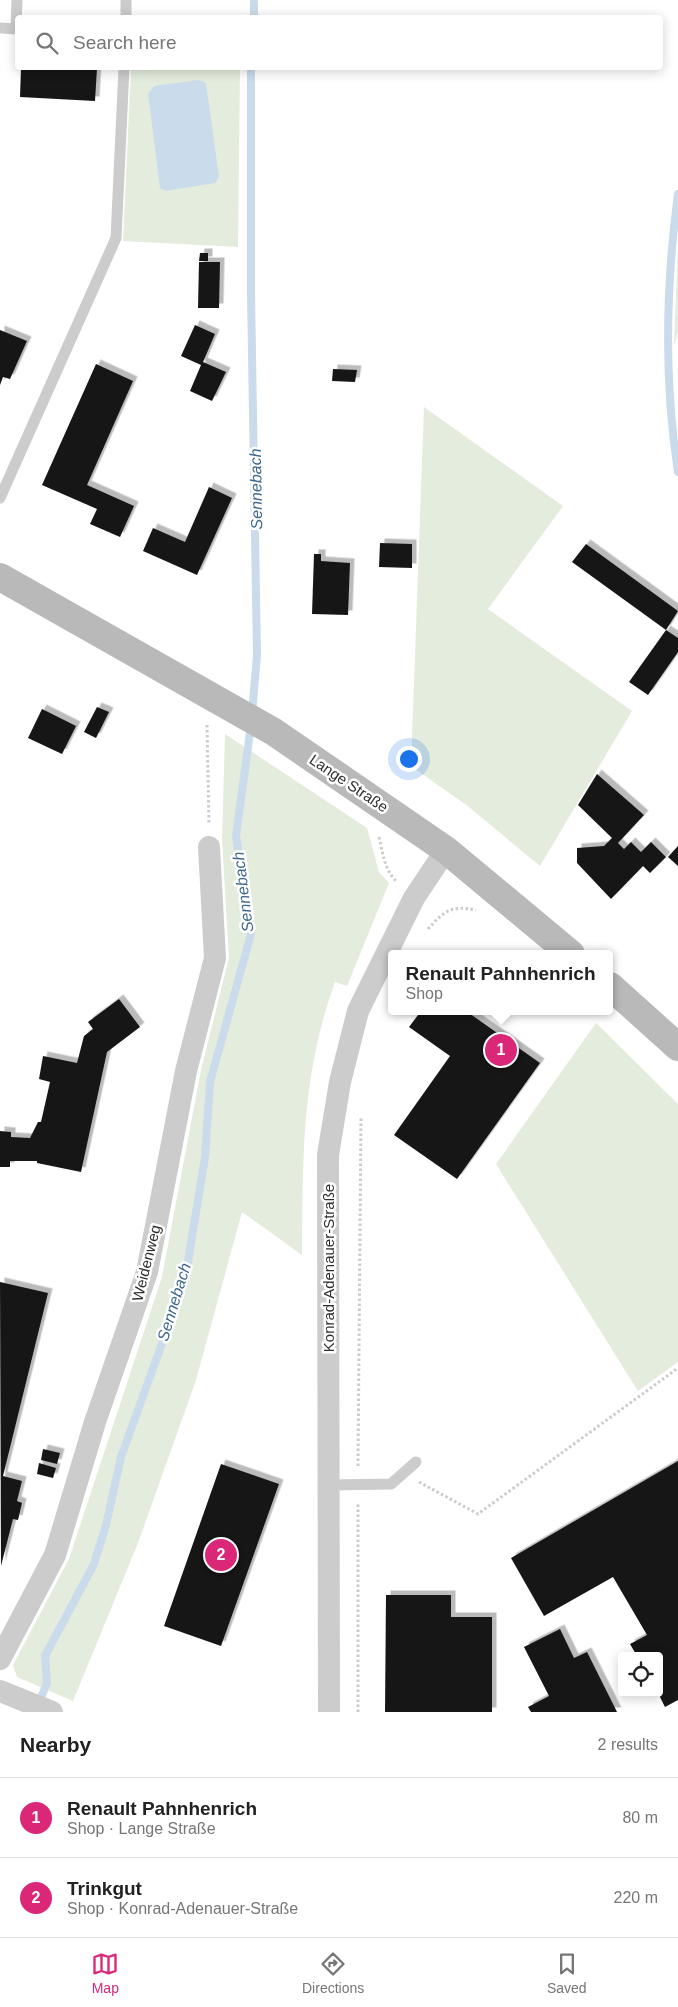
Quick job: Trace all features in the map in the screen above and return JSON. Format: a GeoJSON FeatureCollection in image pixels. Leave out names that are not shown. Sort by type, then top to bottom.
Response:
{"type":"FeatureCollection","features":[{"type":"Feature","properties":{"kind":"main road","name":"Lange Straße"},"geometry":{"type":"LineString","coordinates":[[2,583],[110,638],[274,732],[446,850],[566,950]]}},
{"type":"Feature","properties":{"kind":"main road"},"geometry":{"type":"LineString","coordinates":[[613,989],[678,1047]]}},
{"type":"Feature","properties":{"kind":"street","name":"Weidenweg"},"geometry":{"type":"LineString","coordinates":[[0,1659],[55,1555],[96,1422],[147,1272],[186,1071],[215,958],[209,847]]}},
{"type":"Feature","properties":{"kind":"street","name":"Konrad-Adenauer-Straße"},"geometry":{"type":"LineString","coordinates":[[329,1712],[328,1155],[340,1082],[358,1010],[414,898],[446,850]]}},
{"type":"Feature","properties":{"kind":"street"},"geometry":{"type":"LineString","coordinates":[[4,1692],[52,1712]]}},
{"type":"Feature","properties":{"kind":"lane"},"geometry":{"type":"LineString","coordinates":[[17,0],[17,15]]}},
{"type":"Feature","properties":{"kind":"lane"},"geometry":{"type":"LineString","coordinates":[[126,0],[126,15]]}},
{"type":"Feature","properties":{"kind":"lane"},"geometry":{"type":"LineString","coordinates":[[0,28],[15,29]]}},
{"type":"Feature","properties":{"kind":"lane"},"geometry":{"type":"LineString","coordinates":[[0,498],[116,238],[124,70]]}},
{"type":"Feature","properties":{"kind":"lane"},"geometry":{"type":"LineString","coordinates":[[328,1485],[390,1484],[416,1462]]}},
{"type":"Feature","properties":{"kind":"path"},"geometry":{"type":"LineString","coordinates":[[209,847],[207,718],[218,699]]}},
{"type":"Feature","properties":{"kind":"path"},"geometry":{"type":"LineString","coordinates":[[378,830],[385,863],[390,875],[414,898],[440,916]]}},
{"type":"Feature","properties":{"kind":"path"},"geometry":{"type":"LineString","coordinates":[[358,1712],[359,1155],[362,1111]]}},
{"type":"Feature","properties":{"kind":"path"},"geometry":{"type":"LineString","coordinates":[[403,1474],[478,1514],[678,1368]]}},
{"type":"Feature","properties":{"kind":"green space"},"geometry":{"type":"Polygon","coordinates":[[[131,70],[240,70],[238,247],[123,241],[131,70]]]}},
{"type":"Feature","properties":{"kind":"green space"},"geometry":{"type":"Polygon","coordinates":[[[678,245],[678,332],[674,346],[678,245]]]}},
{"type":"Feature","properties":{"kind":"green space"},"geometry":{"type":"Polygon","coordinates":[[[424,407],[563,506],[488,609],[632,711],[540,866],[469,807],[411,766],[424,407]]]}},
{"type":"Feature","properties":{"kind":"green space"},"geometry":{"type":"Polygon","coordinates":[[[225,734],[367,828],[379,872],[389,883],[347,986],[335,982],[316,1051],[306,1117],[302,1255],[242,1212],[196,1380],[138,1543],[73,1701],[17,1677],[13,1665],[69,1559],[162,1277],[201,1070],[229,958],[222,840],[225,734]]]}},
{"type":"Feature","properties":{"kind":"green space"},"geometry":{"type":"Polygon","coordinates":[[[596,1023],[678,1104],[678,1362],[638,1391],[496,1164],[596,1023]]]}},
{"type":"Feature","properties":{"kind":"water"},"geometry":{"type":"Polygon","coordinates":[[[198,80],[206,83],[219,177],[215,183],[166,191],[160,188],[148,94],[154,86],[198,80]]]}},
{"type":"Feature","properties":{"kind":"building"},"geometry":{"type":"Polygon","coordinates":[[[21,70],[97,70],[95,101],[20,97],[21,70]]]}},
{"type":"Feature","properties":{"kind":"building"},"geometry":{"type":"Polygon","coordinates":[[[200,253],[208,253],[208,261],[199,261],[200,253]]]}},
{"type":"Feature","properties":{"kind":"building"},"geometry":{"type":"Polygon","coordinates":[[[199,262],[220,262],[219,308],[198,308],[199,262]]]}},
{"type":"Feature","properties":{"kind":"building"},"geometry":{"type":"Polygon","coordinates":[[[195,325],[215,334],[203,362],[226,372],[212,401],[190,391],[201,365],[181,356],[195,325]]]}},
{"type":"Feature","properties":{"kind":"building"},"geometry":{"type":"Polygon","coordinates":[[[0,330],[27,341],[10,379],[3,377],[0,385],[0,330]]]}},
{"type":"Feature","properties":{"kind":"building"},"geometry":{"type":"Polygon","coordinates":[[[96,364],[133,381],[87,485],[134,506],[120,537],[90,524],[97,509],[42,485],[96,364]]]}},
{"type":"Feature","properties":{"kind":"building"},"geometry":{"type":"Polygon","coordinates":[[[333,369],[357,370],[355,382],[332,381],[333,369]]]}},
{"type":"Feature","properties":{"kind":"building"},"geometry":{"type":"Polygon","coordinates":[[[209,487],[232,498],[197,575],[143,551],[153,528],[185,542],[209,487]]]}},
{"type":"Feature","properties":{"kind":"building"},"geometry":{"type":"Polygon","coordinates":[[[380,543],[412,544],[412,568],[379,567],[380,543]]]}},
{"type":"Feature","properties":{"kind":"building"},"geometry":{"type":"Polygon","coordinates":[[[586,544],[678,611],[666,630],[572,562],[586,544]]]}},
{"type":"Feature","properties":{"kind":"building"},"geometry":{"type":"Polygon","coordinates":[[[314,554],[321,554],[321,561],[350,563],[348,615],[312,614],[314,554]]]}},
{"type":"Feature","properties":{"kind":"building"},"geometry":{"type":"Polygon","coordinates":[[[666,630],[678,638],[678,652],[648,695],[629,682],[666,630]]]}},
{"type":"Feature","properties":{"kind":"building"},"geometry":{"type":"Polygon","coordinates":[[[97,707],[109,712],[96,738],[84,732],[97,707]]]}},
{"type":"Feature","properties":{"kind":"building"},"geometry":{"type":"Polygon","coordinates":[[[42,709],[76,726],[62,754],[28,738],[42,709]]]}},
{"type":"Feature","properties":{"kind":"building"},"geometry":{"type":"Polygon","coordinates":[[[597,774],[644,815],[618,843],[624,849],[631,842],[641,852],[651,842],[666,857],[650,873],[643,866],[611,899],[577,863],[577,848],[604,846],[612,838],[578,805],[597,774]]]}},
{"type":"Feature","properties":{"kind":"building"},"geometry":{"type":"Polygon","coordinates":[[[678,846],[678,866],[668,857],[678,846]]]}},
{"type":"Feature","properties":{"kind":"building"},"geometry":{"type":"Polygon","coordinates":[[[119,999],[140,1027],[107,1052],[81,1172],[37,1163],[37,1161],[10,1161],[10,1167],[0,1167],[0,1131],[11,1132],[11,1137],[30,1138],[38,1122],[41,1122],[50,1082],[39,1079],[43,1056],[77,1063],[84,1036],[93,1029],[88,1022],[119,999]]]}},
{"type":"Feature","properties":{"kind":"building"},"geometry":{"type":"Polygon","coordinates":[[[418,1015],[472,1015],[540,1063],[457,1179],[394,1135],[450,1056],[409,1027],[418,1015]]]}},
{"type":"Feature","properties":{"kind":"building"},"geometry":{"type":"Polygon","coordinates":[[[0,1282],[48,1293],[3,1476],[22,1481],[17,1501],[22,1503],[18,1520],[13,1519],[1,1566],[0,1282]]]}},
{"type":"Feature","properties":{"kind":"building"},"geometry":{"type":"Polygon","coordinates":[[[43,1449],[60,1453],[57,1464],[41,1460],[43,1449]]]}},
{"type":"Feature","properties":{"kind":"building"},"geometry":{"type":"Polygon","coordinates":[[[678,1461],[678,1700],[665,1707],[660,1697],[663,1697],[663,1652],[635,1652],[630,1644],[647,1635],[613,1577],[544,1616],[511,1558],[678,1461]]]}},
{"type":"Feature","properties":{"kind":"building"},"geometry":{"type":"Polygon","coordinates":[[[39,1463],[56,1468],[53,1478],[37,1474],[39,1463]]]}},
{"type":"Feature","properties":{"kind":"building"},"geometry":{"type":"Polygon","coordinates":[[[221,1464],[279,1484],[221,1646],[164,1626],[221,1464]]]}},
{"type":"Feature","properties":{"kind":"building"},"geometry":{"type":"Polygon","coordinates":[[[386,1595],[451,1595],[451,1617],[492,1617],[492,1712],[385,1712],[386,1595]]]}},
{"type":"Feature","properties":{"kind":"building"},"geometry":{"type":"Polygon","coordinates":[[[560,1629],[574,1658],[587,1652],[617,1712],[531,1712],[528,1707],[549,1696],[524,1647],[560,1629]]]}},
{"type":"Feature","properties":{"kind":"waterway","name":"Sennebach"},"geometry":{"type":"LineString","coordinates":[[254,0],[254,15]]}},
{"type":"Feature","properties":{"kind":"waterway","name":"Sennebach"},"geometry":{"type":"LineString","coordinates":[[251,70],[251,294],[257,655],[252,713]]}},
{"type":"Feature","properties":{"kind":"waterway"},"geometry":{"type":"LineString","coordinates":[[678,194],[671,263],[668,333],[670,403],[678,472]]}},
{"type":"Feature","properties":{"kind":"waterway","name":"Sennebach"},"geometry":{"type":"LineString","coordinates":[[38,1705],[47,1683],[45,1656],[94,1564],[106,1525],[121,1457],[185,1280],[205,1157],[210,1082],[251,934],[236,836],[251,725]]}},
{"type":"Feature","properties":{"kind":"place","name":"Renault Pahnhenrich"},"geometry":{"type":"Point","coordinates":[501,1050]}},
{"type":"Feature","properties":{"kind":"place","name":"Trinkgut"},"geometry":{"type":"Point","coordinates":[221,1555]}}]}
